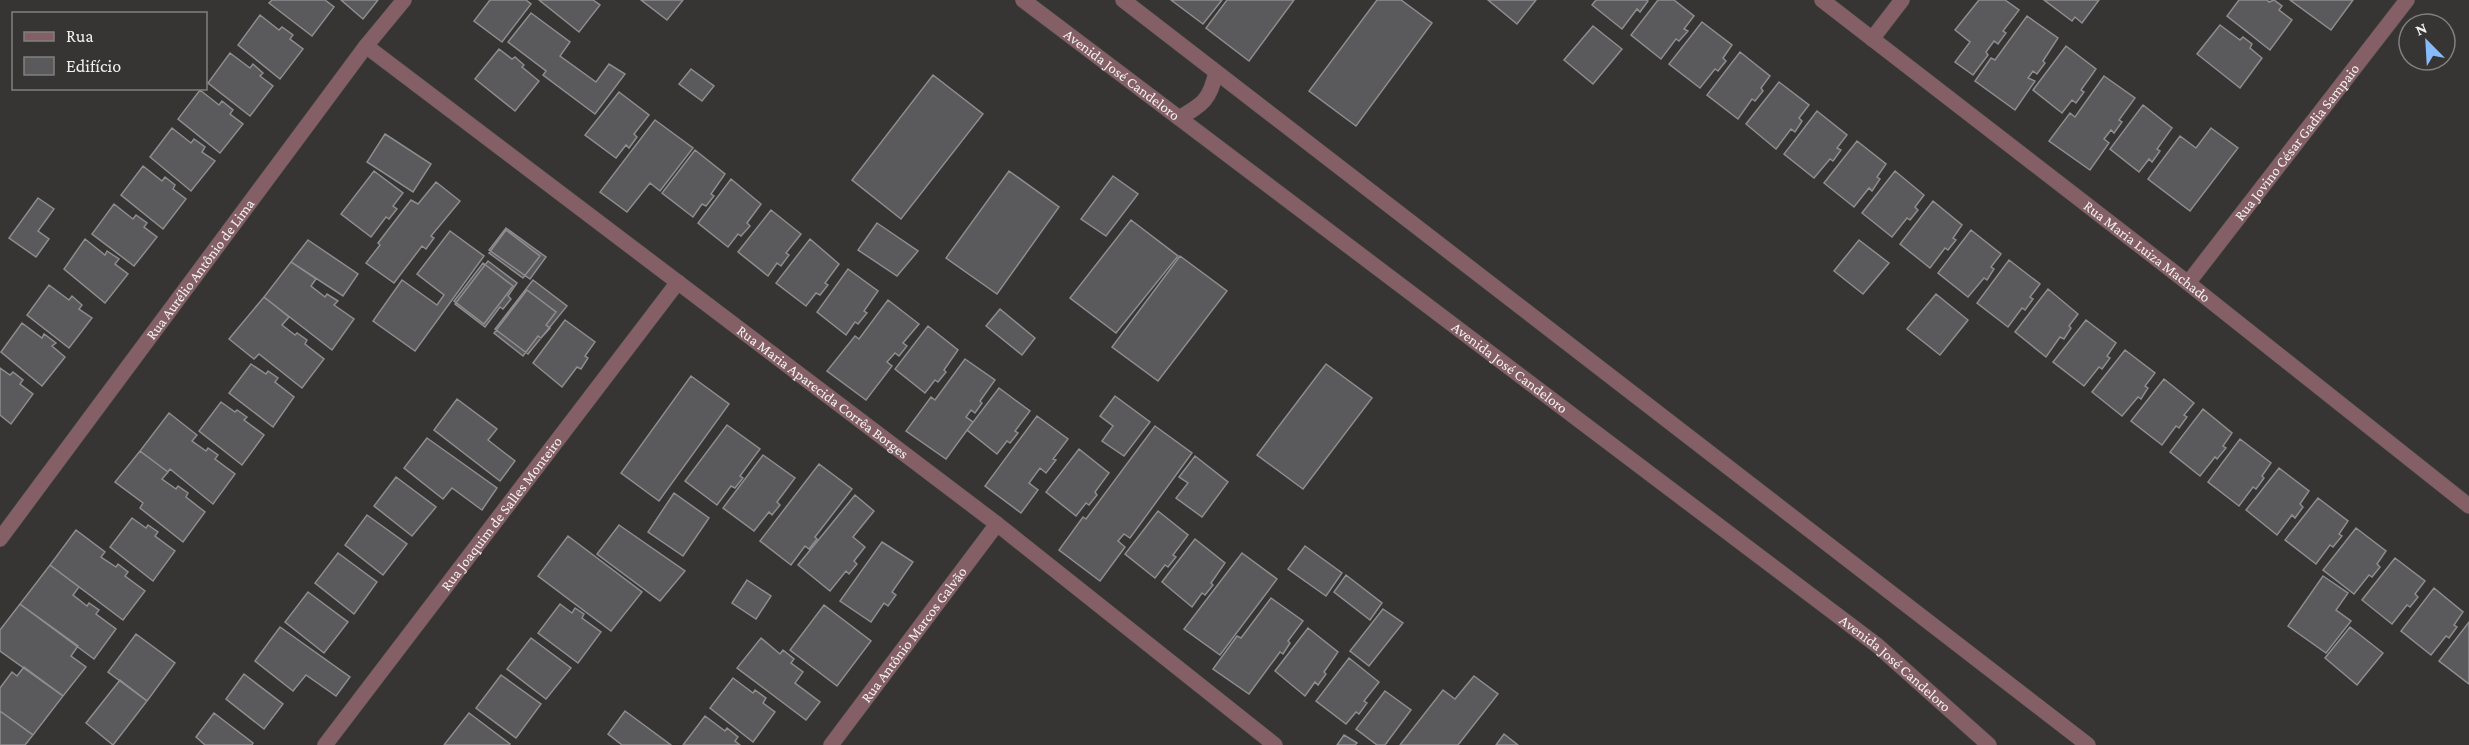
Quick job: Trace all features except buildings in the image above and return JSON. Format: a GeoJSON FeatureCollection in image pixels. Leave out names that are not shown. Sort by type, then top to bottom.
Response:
{"type":"FeatureCollection","features":[{"type":"Feature","properties":{"kind":"street","name":"Rua Aurélio Antônio de Lima"},"geometry":{"type":"LineString","coordinates":[[0,539],[366,46],[404,0]]}},
{"type":"Feature","properties":{"kind":"street","name":"Avenida José Candeloro"},"geometry":{"type":"LineString","coordinates":[[1023,0],[1878,646],[1989,745]]}},
{"type":"Feature","properties":{"kind":"street"},"geometry":{"type":"LineString","coordinates":[[1123,0],[2088,745]]}},
{"type":"Feature","properties":{"kind":"street","name":"Rua Maria Luiza Machado"},"geometry":{"type":"LineString","coordinates":[[1822,0],[2188,283],[2469,506]]}},
{"type":"Feature","properties":{"kind":"street"},"geometry":{"type":"LineString","coordinates":[[1872,39],[1902,0]]}},
{"type":"Feature","properties":{"kind":"street","name":"Rua Jovino César Gadia Sampaio"},"geometry":{"type":"LineString","coordinates":[[2188,283],[2407,0]]}},
{"type":"Feature","properties":{"kind":"street","name":"Rua Maria Aparecida Corrêa Borges"},"geometry":{"type":"LineString","coordinates":[[366,46],[997,524],[1275,745]]}},
{"type":"Feature","properties":{"kind":"street"},"geometry":{"type":"LineString","coordinates":[[1179,118],[1197,108],[1212,92],[1216,72]]}},
{"type":"Feature","properties":{"kind":"street","name":"Rua Joaquim de Salles Monteiro"},"geometry":{"type":"LineString","coordinates":[[325,745],[678,282]]}},
{"type":"Feature","properties":{"kind":"street","name":"Rua Antônio Marcos Galvão"},"geometry":{"type":"LineString","coordinates":[[831,745],[997,524]]}}]}
